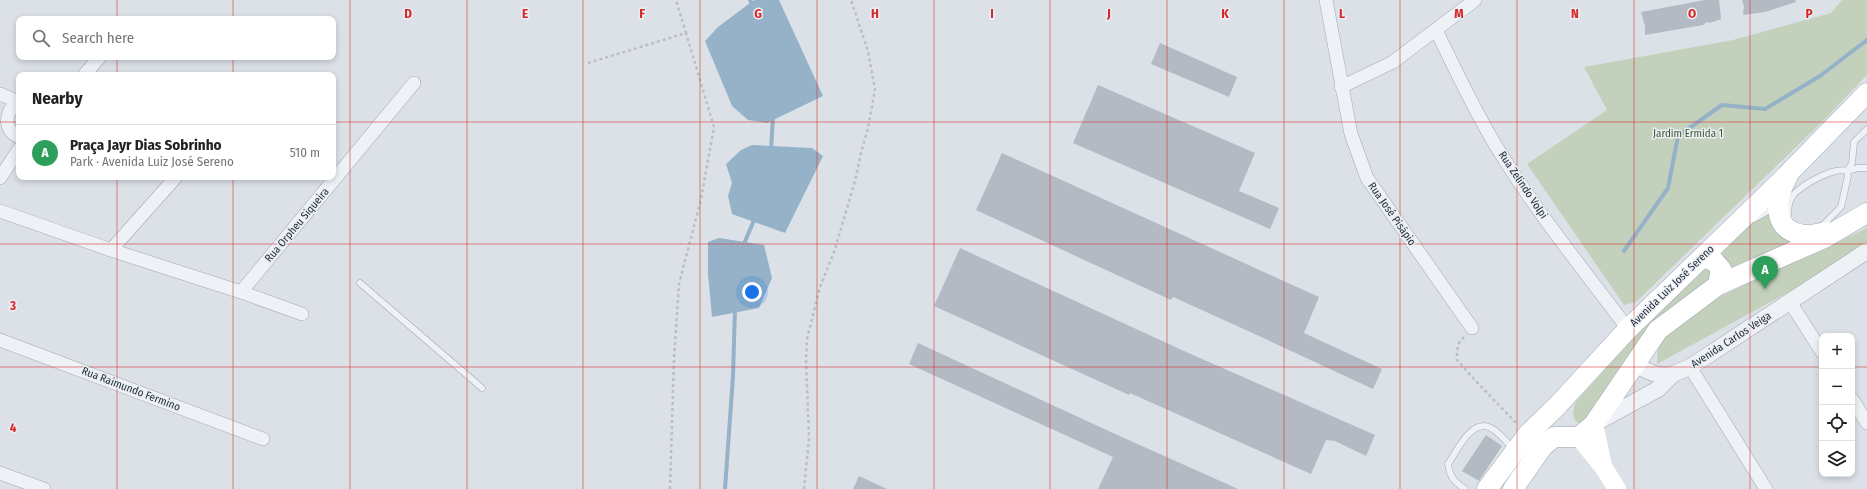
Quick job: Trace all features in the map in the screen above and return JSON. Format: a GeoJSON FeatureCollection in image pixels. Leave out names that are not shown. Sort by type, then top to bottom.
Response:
{"type":"FeatureCollection","features":[{"type":"Feature","properties":{"kind":"main road","name":"Avenida Luiz José Sereno"},"geometry":{"type":"LineString","coordinates":[[1487,489],[1528,434],[1557,406],[1628,329],[1703,257],[1867,93]]}},
{"type":"Feature","properties":{"kind":"main road"},"geometry":{"type":"LineString","coordinates":[[1796,164],[1786,180],[1778,200],[1778,215],[1785,226],[1791,230],[1812,235],[1830,231],[1848,223]]}},
{"type":"Feature","properties":{"kind":"main road","name":"Avenida Luiz José Sereno"},"geometry":{"type":"LineString","coordinates":[[1579,437],[1594,424],[1658,330],[1718,286],[1824,238],[1867,212]]}},
{"type":"Feature","properties":{"kind":"main road"},"geometry":{"type":"LineString","coordinates":[[1703,257],[1714,261],[1721,269],[1718,286]]}},
{"type":"Feature","properties":{"kind":"main road"},"geometry":{"type":"LineString","coordinates":[[1557,406],[1563,421],[1579,437],[1604,468],[1617,489]]}},
{"type":"Feature","properties":{"kind":"main road"},"geometry":{"type":"LineString","coordinates":[[1594,424],[1604,468]]}},
{"type":"Feature","properties":{"kind":"main road"},"geometry":{"type":"LineString","coordinates":[[1513,489],[1543,446],[1554,437],[1579,437]]}},
{"type":"Feature","properties":{"kind":"street","name":"Rua José Pisápio"},"geometry":{"type":"LineString","coordinates":[[1326,0],[1341,87],[1351,134],[1367,178],[1472,328]]}},
{"type":"Feature","properties":{"kind":"street"},"geometry":{"type":"LineString","coordinates":[[1341,87],[1393,62],[1475,0]]}},
{"type":"Feature","properties":{"kind":"street","name":"Rua Zelindo Volpi"},"geometry":{"type":"LineString","coordinates":[[1436,30],[1473,107],[1497,147],[1552,228],[1628,329]]}},
{"type":"Feature","properties":{"kind":"street"},"geometry":{"type":"LineString","coordinates":[[87,72],[97,60]]}},
{"type":"Feature","properties":{"kind":"street","name":"Rua Orpheu Siqueira"},"geometry":{"type":"LineString","coordinates":[[336,177],[414,83]]}},
{"type":"Feature","properties":{"kind":"street"},"geometry":{"type":"LineString","coordinates":[[0,94],[16,102]]}},
{"type":"Feature","properties":{"kind":"street"},"geometry":{"type":"LineString","coordinates":[[16,105],[10,110],[3,121],[10,131],[16,135]]}},
{"type":"Feature","properties":{"kind":"street"},"geometry":{"type":"LineString","coordinates":[[0,178],[16,153]]}},
{"type":"Feature","properties":{"kind":"street"},"geometry":{"type":"LineString","coordinates":[[111,250],[173,180]]}},
{"type":"Feature","properties":{"kind":"street","name":"Rua Orpheu Siqueira"},"geometry":{"type":"LineString","coordinates":[[241,292],[334,180]]}},
{"type":"Feature","properties":{"kind":"street"},"geometry":{"type":"LineString","coordinates":[[0,211],[302,314]]}},
{"type":"Feature","properties":{"kind":"street","name":"Avenida Carlos Veiga"},"geometry":{"type":"LineString","coordinates":[[1594,424],[1658,389],[1673,374],[1690,367],[1867,252]]}},
{"type":"Feature","properties":{"kind":"street"},"geometry":{"type":"LineString","coordinates":[[1790,302],[1819,347]]}},
{"type":"Feature","properties":{"kind":"street","name":"Rua Raimundo Fermino"},"geometry":{"type":"LineString","coordinates":[[0,340],[263,439]]}},
{"type":"Feature","properties":{"kind":"street"},"geometry":{"type":"LineString","coordinates":[[1634,364],[1657,375],[1664,376],[1673,374]]}},
{"type":"Feature","properties":{"kind":"street"},"geometry":{"type":"LineString","coordinates":[[1690,367],[1766,489]]}},
{"type":"Feature","properties":{"kind":"street"},"geometry":{"type":"LineString","coordinates":[[1855,404],[1867,423]]}},
{"type":"Feature","properties":{"kind":"street"},"geometry":{"type":"LineString","coordinates":[[0,472],[44,489]]}},
{"type":"Feature","properties":{"kind":"lane"},"geometry":{"type":"LineString","coordinates":[[1812,235],[1841,207],[1848,176],[1847,171],[1852,163],[1854,142],[1867,129]]}},
{"type":"Feature","properties":{"kind":"lane"},"geometry":{"type":"LineString","coordinates":[[1721,238],[1778,205],[1816,179],[1842,170],[1847,171],[1858,168],[1867,168]]}},
{"type":"Feature","properties":{"kind":"lane"},"geometry":{"type":"LineString","coordinates":[[1791,230],[1788,212],[1789,201],[1794,194]]}},
{"type":"Feature","properties":{"kind":"lane"},"geometry":{"type":"LineString","coordinates":[[360,283],[482,388]]}},
{"type":"Feature","properties":{"kind":"lane"},"geometry":{"type":"LineString","coordinates":[[1465,489],[1456,483],[1449,475],[1448,464],[1471,430],[1482,426],[1491,428],[1516,450]]}},
{"type":"Feature","properties":{"kind":"path"},"geometry":{"type":"LineString","coordinates":[[670,489],[674,358],[679,284],[701,199],[714,127],[676,0]]}},
{"type":"Feature","properties":{"kind":"path"},"geometry":{"type":"LineString","coordinates":[[804,489],[809,439],[806,360],[807,339],[820,287],[834,252],[855,181],[868,128],[875,89],[868,51],[852,0]]}},
{"type":"Feature","properties":{"kind":"path"},"geometry":{"type":"LineString","coordinates":[[588,63],[686,33]]}},
{"type":"Feature","properties":{"kind":"path"},"geometry":{"type":"LineString","coordinates":[[1472,328],[1459,343],[1457,360],[1528,434]]}},
{"type":"Feature","properties":{"kind":"green space","name":"Jardim Ermida 1"},"geometry":{"type":"Polygon","coordinates":[[[1842,0],[1867,0],[1867,75],[1825,119],[1636,302],[1624,305],[1527,164],[1607,110],[1584,67],[1733,40],[1831,13],[1842,0]]]}},
{"type":"Feature","properties":{"kind":"green space"},"geometry":{"type":"Polygon","coordinates":[[[1776,193],[1803,242],[1726,273],[1721,248],[1776,193]]]}},
{"type":"Feature","properties":{"kind":"green space"},"geometry":{"type":"Polygon","coordinates":[[[1867,228],[1867,246],[1809,281],[1657,364],[1658,345],[1671,330],[1719,297],[1867,228]]]}},
{"type":"Feature","properties":{"kind":"green space"},"geometry":{"type":"Polygon","coordinates":[[[1702,268],[1709,268],[1712,273],[1708,280],[1583,424],[1576,422],[1573,413],[1575,403],[1644,326],[1702,268]]]}},
{"type":"Feature","properties":{"kind":"water"},"geometry":{"type":"Polygon","coordinates":[[[754,0],[779,0],[823,96],[767,123],[748,120],[732,106],[705,41],[718,27],[754,0]]]}},
{"type":"Feature","properties":{"kind":"water"},"geometry":{"type":"Polygon","coordinates":[[[752,145],[812,148],[823,156],[785,233],[732,214],[728,196],[732,183],[726,164],[741,150],[752,145]]]}},
{"type":"Feature","properties":{"kind":"water"},"geometry":{"type":"Polygon","coordinates":[[[719,238],[764,245],[772,278],[759,308],[712,317],[708,274],[708,242],[719,238]]]}},
{"type":"Feature","properties":{"kind":"building"},"geometry":{"type":"Polygon","coordinates":[[[1705,0],[1719,0],[1721,19],[1710,23],[1707,22],[1703,25],[1645,35],[1645,26],[1641,12],[1705,0]]]}},
{"type":"Feature","properties":{"kind":"building"},"geometry":{"type":"Polygon","coordinates":[[[1742,0],[1795,0],[1796,2],[1765,12],[1743,15],[1744,6],[1742,0]]]}},
{"type":"Feature","properties":{"kind":"building"},"geometry":{"type":"Polygon","coordinates":[[[1160,43],[1237,77],[1229,97],[1151,64],[1160,43]]]}},
{"type":"Feature","properties":{"kind":"building"},"geometry":{"type":"Polygon","coordinates":[[[1098,85],[1255,153],[1239,191],[1279,208],[1270,229],[1073,143],[1098,85]]]}},
{"type":"Feature","properties":{"kind":"building"},"geometry":{"type":"Polygon","coordinates":[[[1002,153],[1319,297],[1304,333],[1382,369],[1373,389],[1173,297],[1171,300],[976,210],[1002,153]]]}},
{"type":"Feature","properties":{"kind":"building"},"geometry":{"type":"Polygon","coordinates":[[[960,248],[1184,351],[1375,435],[1366,456],[1335,441],[1326,440],[1311,474],[1130,393],[1129,395],[934,306],[960,248]]]}},
{"type":"Feature","properties":{"kind":"building"},"geometry":{"type":"Polygon","coordinates":[[[918,343],[1238,489],[1098,489],[1113,457],[909,364],[918,343]]]}},
{"type":"Feature","properties":{"kind":"building"},"geometry":{"type":"Polygon","coordinates":[[[1486,435],[1502,446],[1479,481],[1462,471],[1486,435]]]}},
{"type":"Feature","properties":{"kind":"building"},"geometry":{"type":"Polygon","coordinates":[[[859,476],[887,489],[853,489],[859,476]]]}},
{"type":"Feature","properties":{"kind":"waterway"},"geometry":{"type":"LineString","coordinates":[[750,0],[753,7]]}},
{"type":"Feature","properties":{"kind":"waterway"},"geometry":{"type":"LineString","coordinates":[[1624,251],[1668,188],[1678,136],[1722,105],[1765,109],[1820,76],[1867,40]]}},
{"type":"Feature","properties":{"kind":"waterway"},"geometry":{"type":"LineString","coordinates":[[771,150],[773,116]]}},
{"type":"Feature","properties":{"kind":"waterway"},"geometry":{"type":"LineString","coordinates":[[743,246],[755,218]]}},
{"type":"Feature","properties":{"kind":"waterway"},"geometry":{"type":"LineString","coordinates":[[725,489],[733,376],[735,308]]}},
{"type":"Feature","properties":{"kind":"place","name":"Praça Jayr Dias Sobrinho"},"geometry":{"type":"Point","coordinates":[1765,289]}}]}
